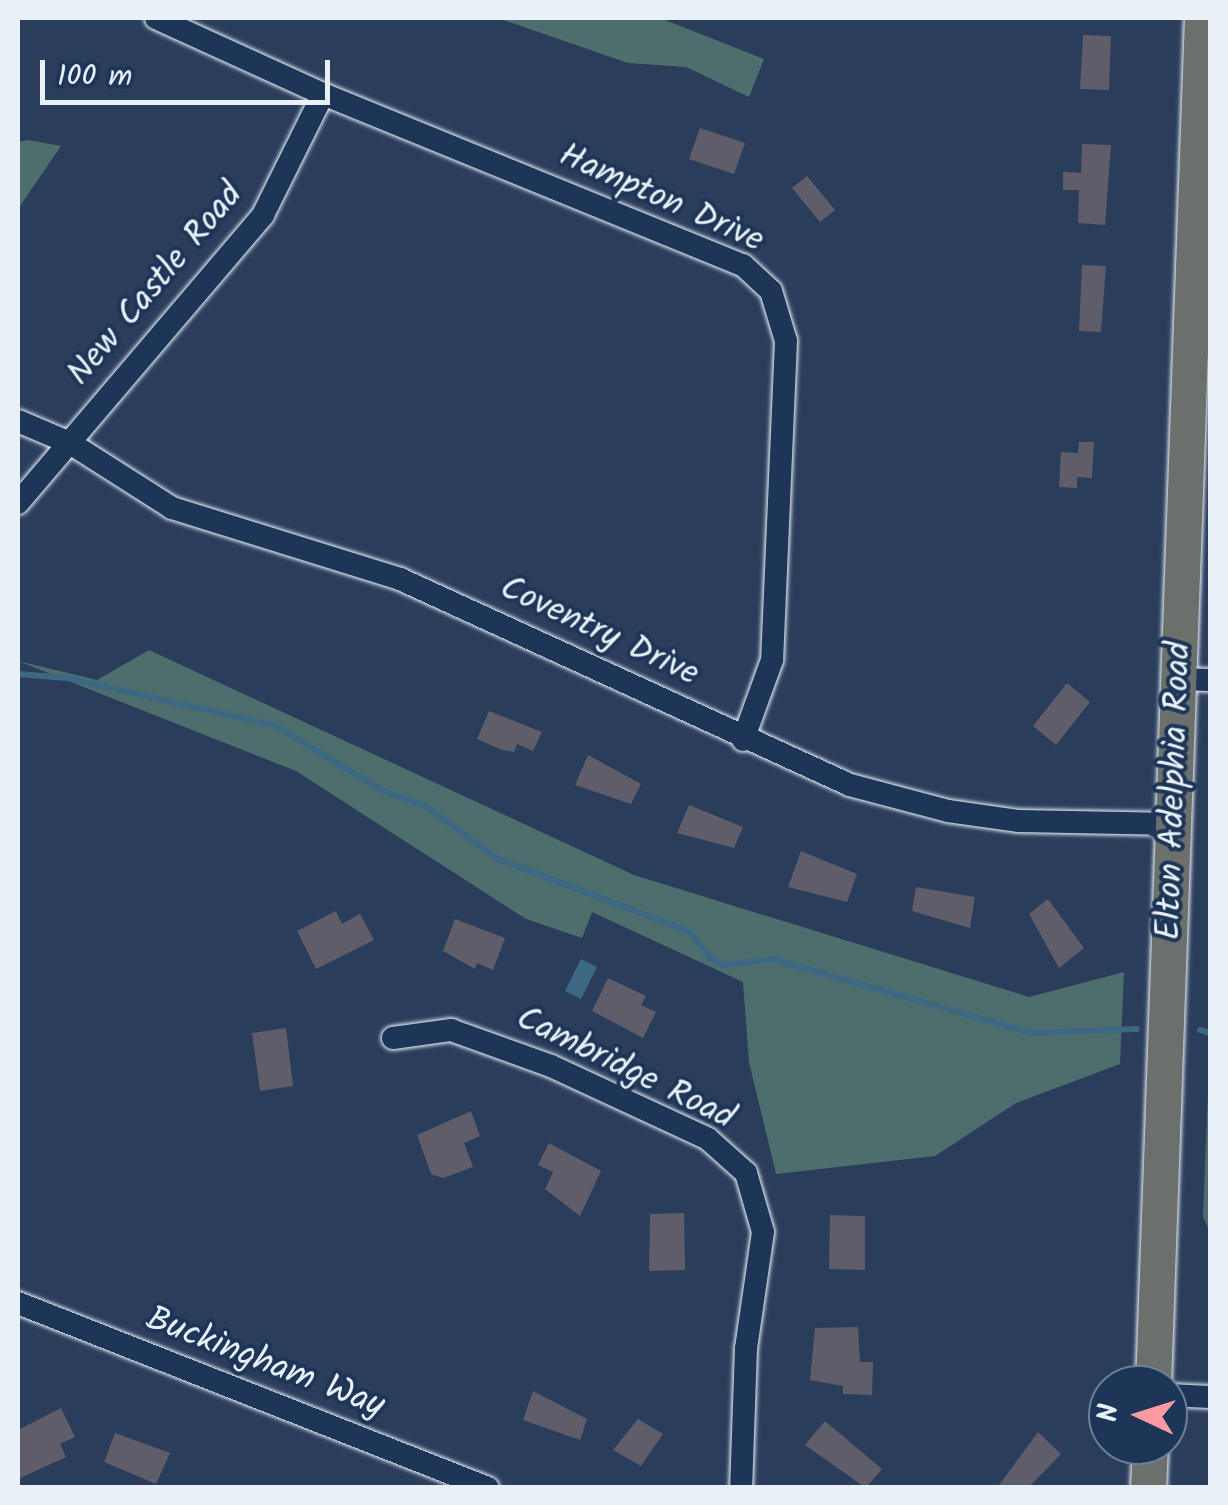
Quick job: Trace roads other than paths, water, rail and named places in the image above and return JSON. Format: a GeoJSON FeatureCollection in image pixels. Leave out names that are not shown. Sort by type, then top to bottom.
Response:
{"type":"FeatureCollection","features":[{"type":"Feature","properties":{"kind":"main road","name":"Elton Adelphia Road"},"geometry":{"type":"LineString","coordinates":[[1153,1365],[1174,824],[1195,680],[1202,18]]}},
{"type":"Feature","properties":{"kind":"street","name":"Hampton Drive"},"geometry":{"type":"LineString","coordinates":[[156,18],[323,94],[743,265],[771,291],[786,341],[772,660],[743,740]]}},
{"type":"Feature","properties":{"kind":"street","name":"New Castle Road"},"geometry":{"type":"LineString","coordinates":[[18,504],[263,215],[323,94]]}},
{"type":"Feature","properties":{"kind":"street","name":"Coventry Drive"},"geometry":{"type":"LineString","coordinates":[[18,420],[70,443],[172,508],[400,579],[743,740],[850,785],[948,811],[1019,821],[1174,824]]}},
{"type":"Feature","properties":{"kind":"street","name":"Cambridge Road"},"geometry":{"type":"LineString","coordinates":[[393,1038],[452,1030],[517,1053],[708,1139],[746,1173],[763,1232],[746,1348],[741,1488]]}},
{"type":"Feature","properties":{"kind":"street","name":"Buckingham Way"},"geometry":{"type":"LineString","coordinates":[[18,1304],[488,1488]]}},
{"type":"Feature","properties":{"kind":"water"},"geometry":{"type":"Polygon","coordinates":[[[581,959],[597,967],[581,999],[565,991],[581,959]]]}},
{"type":"Feature","properties":{"kind":"waterway"},"geometry":{"type":"LineString","coordinates":[[18,674],[67,678],[276,726],[385,792],[424,805],[498,859],[689,931],[711,959],[724,965],[772,959],[1032,1033],[1137,1029]]}},
{"type":"Feature","properties":{"kind":"waterway"},"geometry":{"type":"LineString","coordinates":[[1200,1030],[1210,1033]]}}]}
